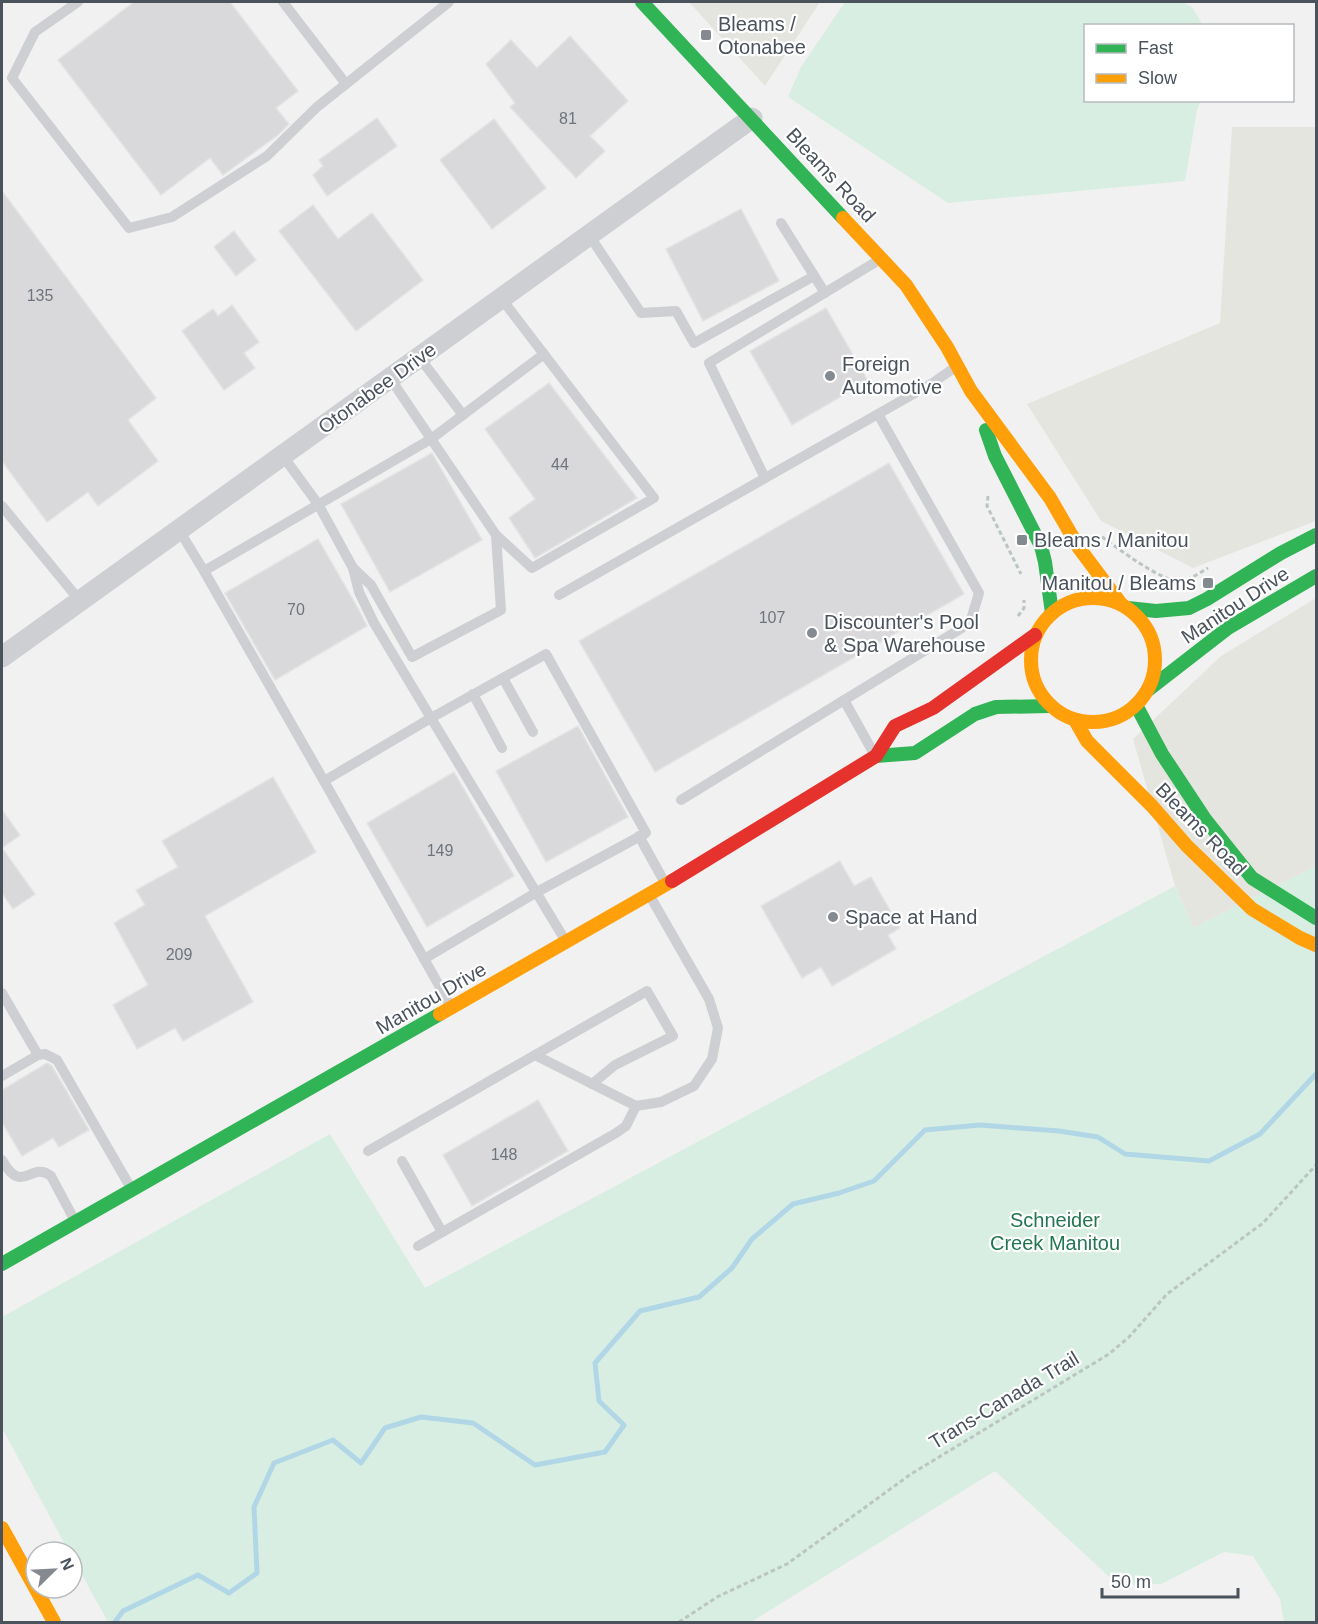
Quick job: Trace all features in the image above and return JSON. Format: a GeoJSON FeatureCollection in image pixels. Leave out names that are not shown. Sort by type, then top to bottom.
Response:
{"type":"FeatureCollection","features":[{"type":"Feature","properties":{"kind":"main road","name":"Bleams Road"},"geometry":{"type":"LineString","coordinates":[[642,2],[906,285],[971,391],[1050,498],[1079,548],[1124,606]]}},
{"type":"Feature","properties":{"kind":"main road","name":"Bleams Road"},"geometry":{"type":"LineString","coordinates":[[971,391],[995,456],[1041,546],[1052,613]]}},
{"type":"Feature","properties":{"kind":"main road","name":"Manitou Drive"},"geometry":{"type":"LineString","coordinates":[[1124,606],[1156,611],[1189,608],[1281,553],[1317,535]]}},
{"type":"Feature","properties":{"kind":"main road","name":"Manitou Drive"},"geometry":{"type":"LineString","coordinates":[[1148,690],[1228,628],[1317,576]]}},
{"type":"Feature","properties":{"kind":"main road"},"geometry":{"type":"LineString","coordinates":[[1104,598],[1124,606],[1144,624],[1154,645],[1155,668],[1148,690],[1136,705],[1118,717],[1107,721],[1096,723],[1066,717],[1043,698],[1033,678],[1030,656],[1035,635],[1045,619],[1062,605],[1073,600],[1104,598]]}},
{"type":"Feature","properties":{"kind":"main road","name":"Manitou Drive"},"geometry":{"type":"LineString","coordinates":[[2,1264],[666,886],[876,756],[895,726],[933,708],[1035,635]]}},
{"type":"Feature","properties":{"kind":"main road","name":"Bleams Road"},"geometry":{"type":"LineString","coordinates":[[1136,705],[1162,754],[1205,819],[1252,878],[1315,917]]}},
{"type":"Feature","properties":{"kind":"main road","name":"Manitou Drive"},"geometry":{"type":"LineString","coordinates":[[876,756],[915,753],[975,714],[996,707],[1050,706]]}},
{"type":"Feature","properties":{"kind":"main road","name":"Bleams Road"},"geometry":{"type":"LineString","coordinates":[[1075,720],[1087,741],[1152,806],[1187,846],[1252,909],[1300,938],[1317,945]]}},
{"type":"Feature","properties":{"kind":"main road"},"geometry":{"type":"LineString","coordinates":[[2,1528],[54,1623]]}},
{"type":"Feature","properties":{"kind":"street","name":"Otonabee Drive"},"geometry":{"type":"LineString","coordinates":[[2,657],[752,118]]}},
{"type":"Feature","properties":{"kind":"lane"},"geometry":{"type":"LineString","coordinates":[[78,2],[35,32],[12,78],[129,228],[172,217],[267,156],[317,107],[449,2]]}},
{"type":"Feature","properties":{"kind":"lane"},"geometry":{"type":"LineString","coordinates":[[283,2],[346,84]]}},
{"type":"Feature","properties":{"kind":"lane"},"geometry":{"type":"LineString","coordinates":[[781,223],[825,292]]}},
{"type":"Feature","properties":{"kind":"lane"},"geometry":{"type":"LineString","coordinates":[[589,235],[641,313],[676,311],[694,342],[814,276]]}},
{"type":"Feature","properties":{"kind":"lane"},"geometry":{"type":"LineString","coordinates":[[765,478],[709,363],[881,259]]}},
{"type":"Feature","properties":{"kind":"lane"},"geometry":{"type":"LineString","coordinates":[[390,378],[496,535],[532,568],[654,498],[501,298]]}},
{"type":"Feature","properties":{"kind":"lane"},"geometry":{"type":"LineString","coordinates":[[204,571],[431,440],[544,354]]}},
{"type":"Feature","properties":{"kind":"lane"},"geometry":{"type":"LineString","coordinates":[[419,357],[464,415]]}},
{"type":"Feature","properties":{"kind":"lane"},"geometry":{"type":"LineString","coordinates":[[559,595],[931,384],[957,366]]}},
{"type":"Feature","properties":{"kind":"lane"},"geometry":{"type":"LineString","coordinates":[[681,800],[970,623],[979,593],[878,414]]}},
{"type":"Feature","properties":{"kind":"lane"},"geometry":{"type":"LineString","coordinates":[[283,456],[318,504],[353,568],[358,592],[374,623],[566,943]]}},
{"type":"Feature","properties":{"kind":"lane"},"geometry":{"type":"LineString","coordinates":[[2,506],[80,601]]}},
{"type":"Feature","properties":{"kind":"lane"},"geometry":{"type":"LineString","coordinates":[[179,530],[452,1008]]}},
{"type":"Feature","properties":{"kind":"lane"},"geometry":{"type":"LineString","coordinates":[[353,568],[371,585],[412,657],[501,610],[496,535]]}},
{"type":"Feature","properties":{"kind":"lane"},"geometry":{"type":"LineString","coordinates":[[324,781],[472,694],[546,654],[646,833],[537,892],[424,959]]}},
{"type":"Feature","properties":{"kind":"lane"},"geometry":{"type":"LineString","coordinates":[[502,678],[532,732]]}},
{"type":"Feature","properties":{"kind":"lane"},"geometry":{"type":"LineString","coordinates":[[472,694],[502,748]]}},
{"type":"Feature","properties":{"kind":"lane"},"geometry":{"type":"LineString","coordinates":[[844,700],[876,756]]}},
{"type":"Feature","properties":{"kind":"lane"},"geometry":{"type":"LineString","coordinates":[[639,836],[666,886]]}},
{"type":"Feature","properties":{"kind":"lane"},"geometry":{"type":"LineString","coordinates":[[535,1055],[636,1106],[661,1102],[694,1086],[712,1059],[718,1028],[709,999],[650,895]]}},
{"type":"Feature","properties":{"kind":"lane"},"geometry":{"type":"LineString","coordinates":[[368,1151],[647,990],[673,1036],[615,1065],[592,1084]]}},
{"type":"Feature","properties":{"kind":"lane"},"geometry":{"type":"LineString","coordinates":[[2,993],[38,1055]]}},
{"type":"Feature","properties":{"kind":"lane"},"geometry":{"type":"LineString","coordinates":[[2,1076],[38,1055],[45,1054],[57,1060],[132,1190]]}},
{"type":"Feature","properties":{"kind":"lane"},"geometry":{"type":"LineString","coordinates":[[418,1246],[616,1133],[626,1126],[636,1106]]}},
{"type":"Feature","properties":{"kind":"lane"},"geometry":{"type":"LineString","coordinates":[[2,1160],[9,1172],[16,1177],[37,1172],[51,1176],[76,1222]]}},
{"type":"Feature","properties":{"kind":"lane"},"geometry":{"type":"LineString","coordinates":[[402,1161],[442,1232]]}},
{"type":"Feature","properties":{"kind":"path"},"geometry":{"type":"LineString","coordinates":[[987,506],[1022,575]]}},
{"type":"Feature","properties":{"kind":"path"},"geometry":{"type":"LineString","coordinates":[[1098,534],[1152,572],[1171,580],[1182,581],[1214,565]]}},
{"type":"Feature","properties":{"kind":"path"},"geometry":{"type":"LineString","coordinates":[[1016,619],[1024,608],[1025,592]]}},
{"type":"Feature","properties":{"kind":"path","name":"Trans-Canada Trail"},"geometry":{"type":"LineString","coordinates":[[679,1623],[717,1597],[787,1564],[911,1474],[1109,1354],[1129,1337],[1167,1294],[1263,1223],[1317,1165]]}},
{"type":"Feature","properties":{"kind":"shaded area"},"geometry":{"type":"Polygon","coordinates":[[[689,2],[820,2],[765,86],[689,2]]]}},
{"type":"Feature","properties":{"kind":"shaded area"},"geometry":{"type":"Polygon","coordinates":[[[1232,127],[1316,127],[1316,521],[1193,568],[1101,521],[1027,404],[1220,323],[1232,127]]]}},
{"type":"Feature","properties":{"kind":"shaded area"},"geometry":{"type":"Polygon","coordinates":[[[1316,598],[1316,866],[1193,928],[1175,886],[1133,739],[1221,656],[1316,598]]]}},
{"type":"Feature","properties":{"kind":"green space"},"geometry":{"type":"Polygon","coordinates":[[[845,2],[1183,2],[1192,7],[1202,24],[1084,24],[1084,102],[1201,102],[1197,110],[1185,181],[948,203],[788,97],[801,67],[845,2]]]}},
{"type":"Feature","properties":{"kind":"green space","name":"Schneider Creek Manitou"},"geometry":{"type":"Polygon","coordinates":[[[1316,866],[1316,1622],[1284,1622],[1280,1599],[1253,1556],[1224,1552],[1161,1584],[1118,1585],[995,1471],[751,1622],[108,1622],[84,1579],[84,1540],[63,1540],[2,1428],[2,1317],[330,1134],[425,1288],[1175,886],[1193,928],[1316,866]]]}},
{"type":"Feature","properties":{"kind":"building"},"geometry":{"type":"Polygon","coordinates":[[[134,2],[230,2],[298,91],[276,108],[289,124],[278,135],[223,175],[210,158],[161,195],[58,60],[134,2]]]}},
{"type":"Feature","properties":{"kind":"building"},"geometry":{"type":"Polygon","coordinates":[[[570,36],[628,101],[590,136],[605,151],[576,178],[510,107],[515,103],[486,64],[511,40],[537,68],[570,36]]]}},
{"type":"Feature","properties":{"kind":"building"},"geometry":{"type":"Polygon","coordinates":[[[377,118],[397,146],[327,196],[313,175],[323,166],[319,160],[377,118]]]}},
{"type":"Feature","properties":{"kind":"building"},"geometry":{"type":"Polygon","coordinates":[[[494,119],[546,188],[492,229],[440,160],[494,119]]]}},
{"type":"Feature","properties":{"kind":"building"},"geometry":{"type":"Polygon","coordinates":[[[2,191],[156,398],[128,420],[158,461],[98,506],[88,492],[47,522],[2,461],[2,191]]]}},
{"type":"Feature","properties":{"kind":"building"},"geometry":{"type":"Polygon","coordinates":[[[313,205],[338,239],[372,213],[423,280],[356,331],[279,231],[313,205]]]}},
{"type":"Feature","properties":{"kind":"building"},"geometry":{"type":"Polygon","coordinates":[[[741,209],[779,281],[703,321],[666,249],[741,209]]]}},
{"type":"Feature","properties":{"kind":"building"},"geometry":{"type":"Polygon","coordinates":[[[234,231],[256,260],[236,276],[214,247],[234,231]]]}},
{"type":"Feature","properties":{"kind":"building"},"geometry":{"type":"Polygon","coordinates":[[[232,305],[259,342],[244,353],[255,368],[224,390],[182,331],[213,309],[218,316],[232,305]]]}},
{"type":"Feature","properties":{"kind":"building"},"geometry":{"type":"Polygon","coordinates":[[[826,308],[868,381],[792,425],[750,351],[826,308]]]}},
{"type":"Feature","properties":{"kind":"building"},"geometry":{"type":"Polygon","coordinates":[[[549,383],[637,498],[535,558],[509,518],[535,499],[485,429],[549,383]]]}},
{"type":"Feature","properties":{"kind":"building"},"geometry":{"type":"Polygon","coordinates":[[[432,453],[482,540],[390,592],[341,504],[432,453]]]}},
{"type":"Feature","properties":{"kind":"building"},"geometry":{"type":"Polygon","coordinates":[[[889,463],[964,594],[655,772],[579,641],[889,463]]]}},
{"type":"Feature","properties":{"kind":"building"},"geometry":{"type":"Polygon","coordinates":[[[318,539],[367,626],[275,680],[225,593],[318,539]]]}},
{"type":"Feature","properties":{"kind":"building"},"geometry":{"type":"Polygon","coordinates":[[[578,726],[628,817],[546,862],[496,771],[578,726]]]}},
{"type":"Feature","properties":{"kind":"building"},"geometry":{"type":"Polygon","coordinates":[[[454,772],[514,876],[427,927],[367,823],[454,772]]]}},
{"type":"Feature","properties":{"kind":"building"},"geometry":{"type":"Polygon","coordinates":[[[273,777],[316,852],[205,916],[253,1002],[183,1041],[175,1028],[137,1049],[113,1005],[148,985],[114,923],[145,905],[136,890],[178,867],[162,841],[273,777]]]}},
{"type":"Feature","properties":{"kind":"building"},"geometry":{"type":"Polygon","coordinates":[[[2,810],[20,835],[2,848],[2,810]]]}},
{"type":"Feature","properties":{"kind":"building"},"geometry":{"type":"Polygon","coordinates":[[[2,848],[35,894],[13,909],[2,893],[2,848]]]}},
{"type":"Feature","properties":{"kind":"building"},"geometry":{"type":"Polygon","coordinates":[[[840,861],[854,886],[871,877],[900,928],[888,935],[896,949],[832,986],[821,967],[802,978],[761,906],[840,861]]]}},
{"type":"Feature","properties":{"kind":"building"},"geometry":{"type":"Polygon","coordinates":[[[47,1063],[52,1066],[89,1130],[59,1147],[53,1138],[22,1156],[2,1122],[2,1090],[47,1063]]]}},
{"type":"Feature","properties":{"kind":"building"},"geometry":{"type":"Polygon","coordinates":[[[538,1100],[568,1151],[472,1206],[443,1155],[538,1100]]]}},
{"type":"Feature","properties":{"kind":"waterway"},"geometry":{"type":"LineString","coordinates":[[115,1622],[123,1611],[198,1575],[229,1593],[257,1573],[254,1507],[274,1463],[333,1440],[361,1463],[385,1428],[421,1417],[473,1423],[535,1465],[605,1452],[624,1425],[599,1401],[595,1363],[640,1311],[699,1297],[732,1268],[752,1239],[793,1204],[839,1193],[874,1181],[925,1130],[980,1125],[1059,1131],[1098,1137],[1125,1154],[1209,1161],[1260,1134],[1316,1074]]}},
{"type":"Feature","properties":{"kind":"traffic: fast"},"geometry":{"type":"LineString","coordinates":[[642,2],[843,218]]}},
{"type":"Feature","properties":{"kind":"traffic: fast"},"geometry":{"type":"LineString","coordinates":[[986,430],[995,456],[1041,546],[1052,613]]}},
{"type":"Feature","properties":{"kind":"traffic: fast"},"geometry":{"type":"LineString","coordinates":[[1128,608],[1156,611],[1189,608],[1281,553],[1316,535]]}},
{"type":"Feature","properties":{"kind":"traffic: fast"},"geometry":{"type":"LineString","coordinates":[[1148,690],[1228,628],[1316,576]]}},
{"type":"Feature","properties":{"kind":"traffic: fast"},"geometry":{"type":"LineString","coordinates":[[1136,705],[1162,754],[1205,819],[1252,878],[1316,918]]}},
{"type":"Feature","properties":{"kind":"traffic: fast"},"geometry":{"type":"LineString","coordinates":[[876,756],[915,753],[975,714],[996,707],[1050,706]]}},
{"type":"Feature","properties":{"kind":"traffic: fast"},"geometry":{"type":"LineString","coordinates":[[2,1264],[440,1014]]}},
{"type":"Feature","properties":{"kind":"traffic: slow"},"geometry":{"type":"LineString","coordinates":[[843,218],[906,285],[947,347],[971,391],[1050,498],[1079,548],[1121,604]]}},
{"type":"Feature","properties":{"kind":"traffic: slow"},"geometry":{"type":"LineString","coordinates":[[1093,598],[1117,602],[1137,616],[1151,636],[1155,660],[1151,684],[1137,704],[1117,718],[1093,722],[1069,718],[1049,704],[1035,684],[1031,660],[1035,636],[1049,616],[1069,602],[1093,598]]}},
{"type":"Feature","properties":{"kind":"traffic: slow"},"geometry":{"type":"LineString","coordinates":[[1075,720],[1087,741],[1152,806],[1187,846],[1252,909],[1316,945]]}},
{"type":"Feature","properties":{"kind":"traffic: slow"},"geometry":{"type":"LineString","coordinates":[[440,1014],[672,881]]}},
{"type":"Feature","properties":{"kind":"traffic: slow"},"geometry":{"type":"LineString","coordinates":[[2,1528],[54,1622]]}},
{"type":"Feature","properties":{"kind":"traffic: jam"},"geometry":{"type":"LineString","coordinates":[[672,881],[876,756],[895,726],[933,708],[1035,635]]}},
{"type":"Feature","properties":{"kind":"place","name":"Bleams / Otonabee"},"geometry":{"type":"Point","coordinates":[706,35]}},
{"type":"Feature","properties":{"kind":"place","name":"Foreign Automotive"},"geometry":{"type":"Point","coordinates":[830,376]}},
{"type":"Feature","properties":{"kind":"place","name":"Bleams / Manitou"},"geometry":{"type":"Point","coordinates":[1022,540]}},
{"type":"Feature","properties":{"kind":"place","name":"Manitou / Bleams"},"geometry":{"type":"Point","coordinates":[1208,583]}},
{"type":"Feature","properties":{"kind":"place","name":"Discounter's Pool & Spa Warehouse"},"geometry":{"type":"Point","coordinates":[812,633]}},
{"type":"Feature","properties":{"kind":"place","name":"Space at Hand"},"geometry":{"type":"Point","coordinates":[833,917]}}]}
